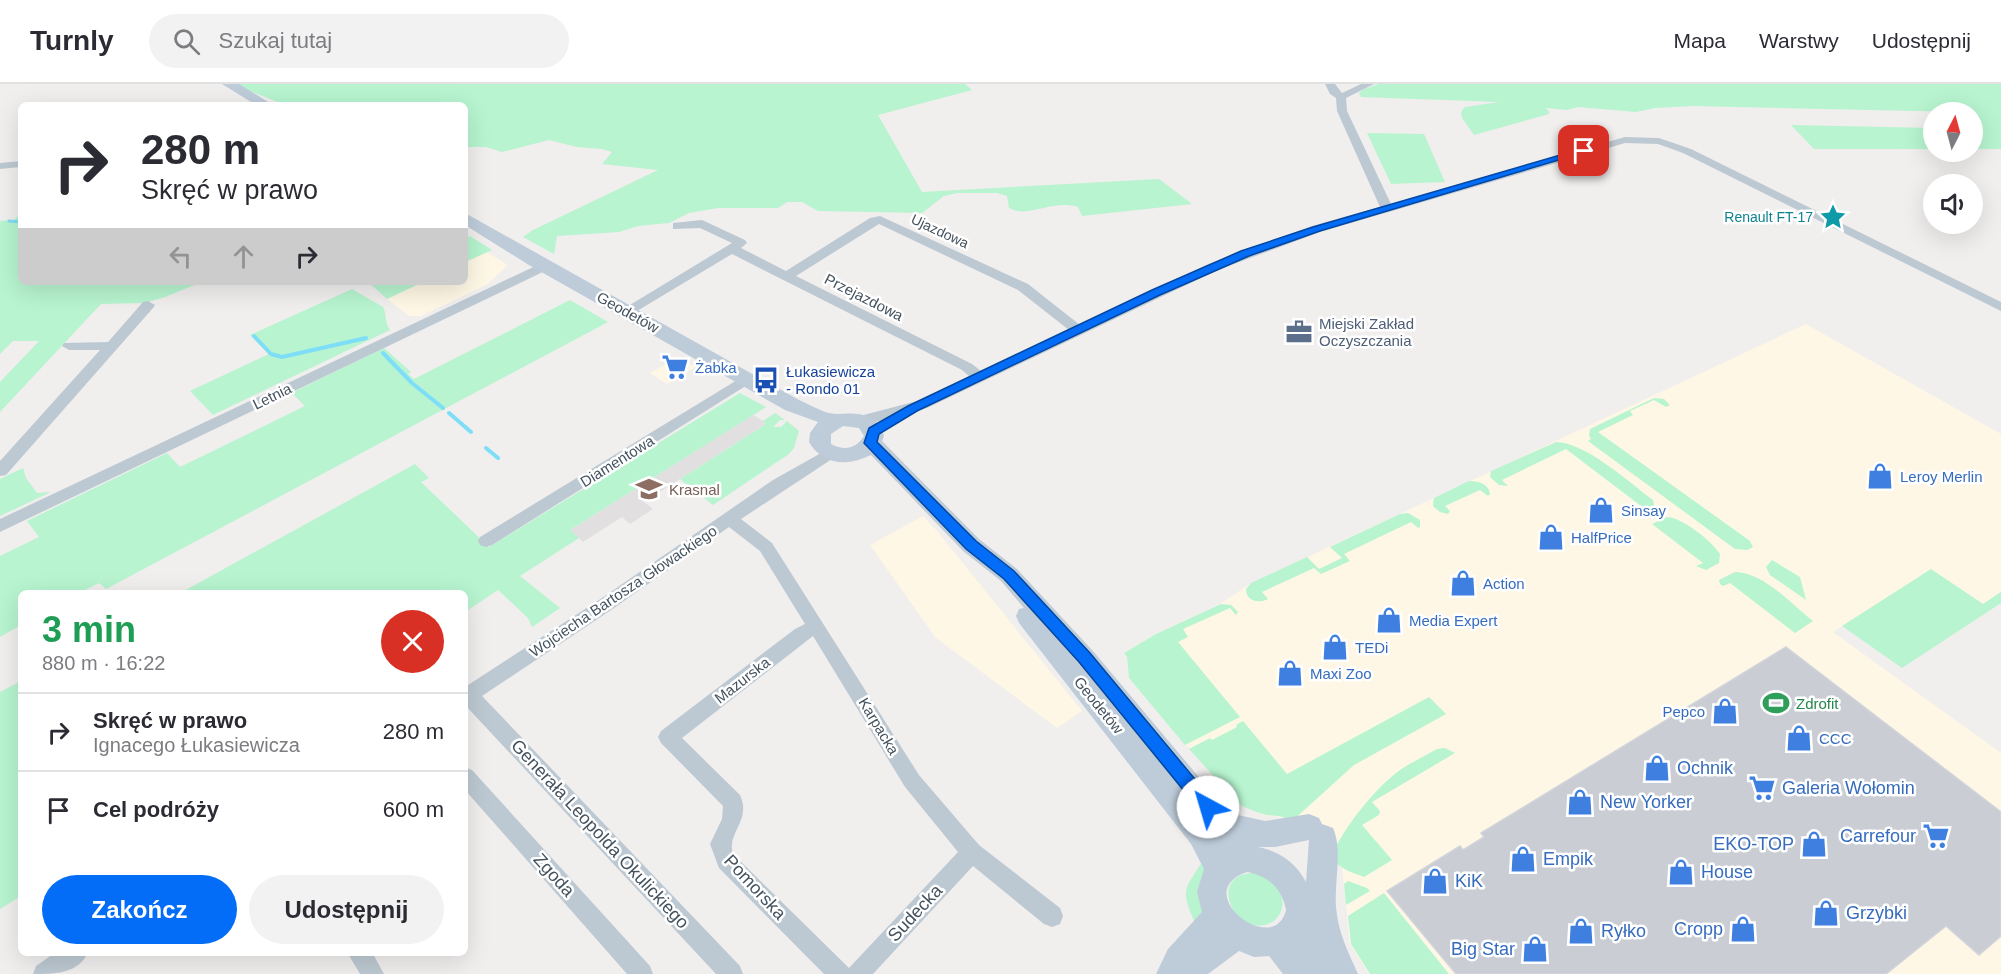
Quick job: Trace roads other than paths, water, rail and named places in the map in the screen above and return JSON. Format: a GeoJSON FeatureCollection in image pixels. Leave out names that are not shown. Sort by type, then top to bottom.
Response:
{"type":"FeatureCollection","features":[{"type":"Feature","properties":{"kind":"main road"},"geometry":{"type":"LineString","coordinates":[[229,84],[261,102]]}},
{"type":"Feature","properties":{"kind":"main road","name":"Geodetów"},"geometry":{"type":"LineString","coordinates":[[468,220],[544,266],[792,405],[826,437]]}},
{"type":"Feature","properties":{"kind":"main road"},"geometry":{"type":"LineString","coordinates":[[848,418],[866,437],[844,456],[826,437],[848,418]]}},
{"type":"Feature","properties":{"kind":"main road","name":"Geodetów"},"geometry":{"type":"LineString","coordinates":[[866,437],[902,477],[971,545],[1009,575],[1084,658],[1221,823],[1247,858]]}},
{"type":"Feature","properties":{"kind":"main road","name":"Geodetów"},"geometry":{"type":"LineString","coordinates":[[971,545],[1201,835],[1220,870]]}},
{"type":"Feature","properties":{"kind":"main road"},"geometry":{"type":"LineString","coordinates":[[1221,823],[1261,836],[1316,832],[1320,910],[1330,951],[1342,974]]}},
{"type":"Feature","properties":{"kind":"main road"},"geometry":{"type":"LineString","coordinates":[[1247,858],[1272,864],[1292,881],[1299,898],[1300,909],[1284,934],[1259,942],[1227,925],[1212,895],[1214,882],[1220,870],[1232,862],[1247,858]]}},
{"type":"Feature","properties":{"kind":"main road"},"geometry":{"type":"LineString","coordinates":[[1172,974],[1179,960],[1227,925]]}},
{"type":"Feature","properties":{"kind":"main road"},"geometry":{"type":"LineString","coordinates":[[1184,974],[1227,925]]}},
{"type":"Feature","properties":{"kind":"main road"},"geometry":{"type":"LineString","coordinates":[[1284,934],[1303,974]]}},
{"type":"Feature","properties":{"kind":"main road"},"geometry":{"type":"LineString","coordinates":[[1284,934],[1330,974]]}},
{"type":"Feature","properties":{"kind":"street"},"geometry":{"type":"LineString","coordinates":[[1329,84],[1341,97]]}},
{"type":"Feature","properties":{"kind":"street"},"geometry":{"type":"LineString","coordinates":[[1341,97],[1370,84]]}},
{"type":"Feature","properties":{"kind":"street"},"geometry":{"type":"LineString","coordinates":[[1341,97],[1342,111],[1387,208]]}},
{"type":"Feature","properties":{"kind":"street"},"geometry":{"type":"LineString","coordinates":[[866,437],[912,409],[1245,254],[1387,208],[1625,140],[1659,141],[1687,151],[2001,307]]}},
{"type":"Feature","properties":{"kind":"street"},"geometry":{"type":"LineString","coordinates":[[0,166],[18,164]]}},
{"type":"Feature","properties":{"kind":"street","name":"Ujazdowa"},"geometry":{"type":"LineString","coordinates":[[786,277],[874,221],[880,220],[1023,287],[1078,330]]}},
{"type":"Feature","properties":{"kind":"street"},"geometry":{"type":"LineString","coordinates":[[627,311],[741,243],[702,224],[677,226]]}},
{"type":"Feature","properties":{"kind":"street","name":"Przejazdowa"},"geometry":{"type":"LineString","coordinates":[[732,249],[967,367],[979,377]]}},
{"type":"Feature","properties":{"kind":"street","name":"Letnia"},"geometry":{"type":"LineString","coordinates":[[0,526],[544,266]]}},
{"type":"Feature","properties":{"kind":"street"},"geometry":{"type":"LineString","coordinates":[[0,471],[148,305]]}},
{"type":"Feature","properties":{"kind":"street"},"geometry":{"type":"LineString","coordinates":[[69,346],[111,346]]}},
{"type":"Feature","properties":{"kind":"street","name":"Diamentowa"},"geometry":{"type":"LineString","coordinates":[[486,541],[747,379]]}},
{"type":"Feature","properties":{"kind":"street","name":"Wojciecha Bartosza Głowackiego"},"geometry":{"type":"LineString","coordinates":[[468,695],[608,603],[779,484],[826,437]]}},
{"type":"Feature","properties":{"kind":"street","name":"Karpacka"},"geometry":{"type":"LineString","coordinates":[[729,519],[766,547],[912,781],[972,852],[1052,916]]}},
{"type":"Feature","properties":{"kind":"street","name":"Mazurska"},"geometry":{"type":"LineString","coordinates":[[668,737],[801,634],[817,626]]}},
{"type":"Feature","properties":{"kind":"street","name":"Generała Leopolda Okulickiego"},"geometry":{"type":"LineString","coordinates":[[468,697],[732,974]]}},
{"type":"Feature","properties":{"kind":"street","name":"Pomorska"},"geometry":{"type":"LineString","coordinates":[[668,737],[733,802],[734,819],[722,836],[720,844],[721,853],[726,861],[840,974]]}},
{"type":"Feature","properties":{"kind":"street","name":"Zgoda"},"geometry":{"type":"LineString","coordinates":[[468,779],[642,974]]}},
{"type":"Feature","properties":{"kind":"street","name":"Sudecka"},"geometry":{"type":"LineString","coordinates":[[858,974],[972,852]]}},
{"type":"Feature","properties":{"kind":"street"},"geometry":{"type":"LineString","coordinates":[[44,974],[71,956]]}},
{"type":"Feature","properties":{"kind":"street"},"geometry":{"type":"LineString","coordinates":[[361,956],[373,974]]}},
{"type":"Feature","properties":{"kind":"waterway"},"geometry":{"type":"LineString","coordinates":[[9,221],[18,222]]}},
{"type":"Feature","properties":{"kind":"waterway"},"geometry":{"type":"LineString","coordinates":[[254,336],[271,354],[282,357],[366,338]]}},
{"type":"Feature","properties":{"kind":"waterway"},"geometry":{"type":"LineString","coordinates":[[383,353],[412,383],[443,408]]}},
{"type":"Feature","properties":{"kind":"waterway"},"geometry":{"type":"LineString","coordinates":[[449,413],[471,432]]}},
{"type":"Feature","properties":{"kind":"waterway"},"geometry":{"type":"LineString","coordinates":[[486,448],[498,458]]}},
{"type":"Feature","properties":{"kind":"place","name":"Renault FT-17"},"geometry":{"type":"Point","coordinates":[1833,217]}},
{"type":"Feature","properties":{"kind":"place","name":"Miejski Zakład Oczyszczania"},"geometry":{"type":"Point","coordinates":[1299,332]}},
{"type":"Feature","properties":{"kind":"place","name":"Żabka"},"geometry":{"type":"Point","coordinates":[675,367]}},
{"type":"Feature","properties":{"kind":"place","name":"Łukasiewicza - Rondo 01"},"geometry":{"type":"Point","coordinates":[766,380]}},
{"type":"Feature","properties":{"kind":"place","name":"Leroy Merlin"},"geometry":{"type":"Point","coordinates":[1880,476]}},
{"type":"Feature","properties":{"kind":"place","name":"Krasnal"},"geometry":{"type":"Point","coordinates":[649,489]}},
{"type":"Feature","properties":{"kind":"place","name":"Sinsay"},"geometry":{"type":"Point","coordinates":[1601,510]}},
{"type":"Feature","properties":{"kind":"place","name":"HalfPrice"},"geometry":{"type":"Point","coordinates":[1551,537]}},
{"type":"Feature","properties":{"kind":"place","name":"Action"},"geometry":{"type":"Point","coordinates":[1463,583]}},
{"type":"Feature","properties":{"kind":"place","name":"Media Expert"},"geometry":{"type":"Point","coordinates":[1389,620]}},
{"type":"Feature","properties":{"kind":"place","name":"TEDi"},"geometry":{"type":"Point","coordinates":[1335,647]}},
{"type":"Feature","properties":{"kind":"place","name":"Maxi Zoo"},"geometry":{"type":"Point","coordinates":[1290,673]}},
{"type":"Feature","properties":{"kind":"place","name":"Zdrofit"},"geometry":{"type":"Point","coordinates":[1776,703]}},
{"type":"Feature","properties":{"kind":"place","name":"Pepco"},"geometry":{"type":"Point","coordinates":[1725,711]}},
{"type":"Feature","properties":{"kind":"place","name":"CCC"},"geometry":{"type":"Point","coordinates":[1799,738]}},
{"type":"Feature","properties":{"kind":"place","name":"Ochnik"},"geometry":{"type":"Point","coordinates":[1657,768]}},
{"type":"Feature","properties":{"kind":"place","name":"Galeria Wołomin"},"geometry":{"type":"Point","coordinates":[1762,788]}},
{"type":"Feature","properties":{"kind":"place","name":"New Yorker"},"geometry":{"type":"Point","coordinates":[1580,802]}},
{"type":"Feature","properties":{"kind":"place","name":"Carrefour"},"geometry":{"type":"Point","coordinates":[1936,836]}},
{"type":"Feature","properties":{"kind":"place","name":"EKO-TOP"},"geometry":{"type":"Point","coordinates":[1814,844]}},
{"type":"Feature","properties":{"kind":"place","name":"Empik"},"geometry":{"type":"Point","coordinates":[1523,859]}},
{"type":"Feature","properties":{"kind":"place","name":"House"},"geometry":{"type":"Point","coordinates":[1681,872]}},
{"type":"Feature","properties":{"kind":"place","name":"KiK"},"geometry":{"type":"Point","coordinates":[1435,881]}},
{"type":"Feature","properties":{"kind":"place","name":"Grzybki"},"geometry":{"type":"Point","coordinates":[1826,913]}},
{"type":"Feature","properties":{"kind":"place","name":"Cropp"},"geometry":{"type":"Point","coordinates":[1743,929]}},
{"type":"Feature","properties":{"kind":"place","name":"Ryłko"},"geometry":{"type":"Point","coordinates":[1581,931]}},
{"type":"Feature","properties":{"kind":"place","name":"Big Star"},"geometry":{"type":"Point","coordinates":[1535,949]}}]}
